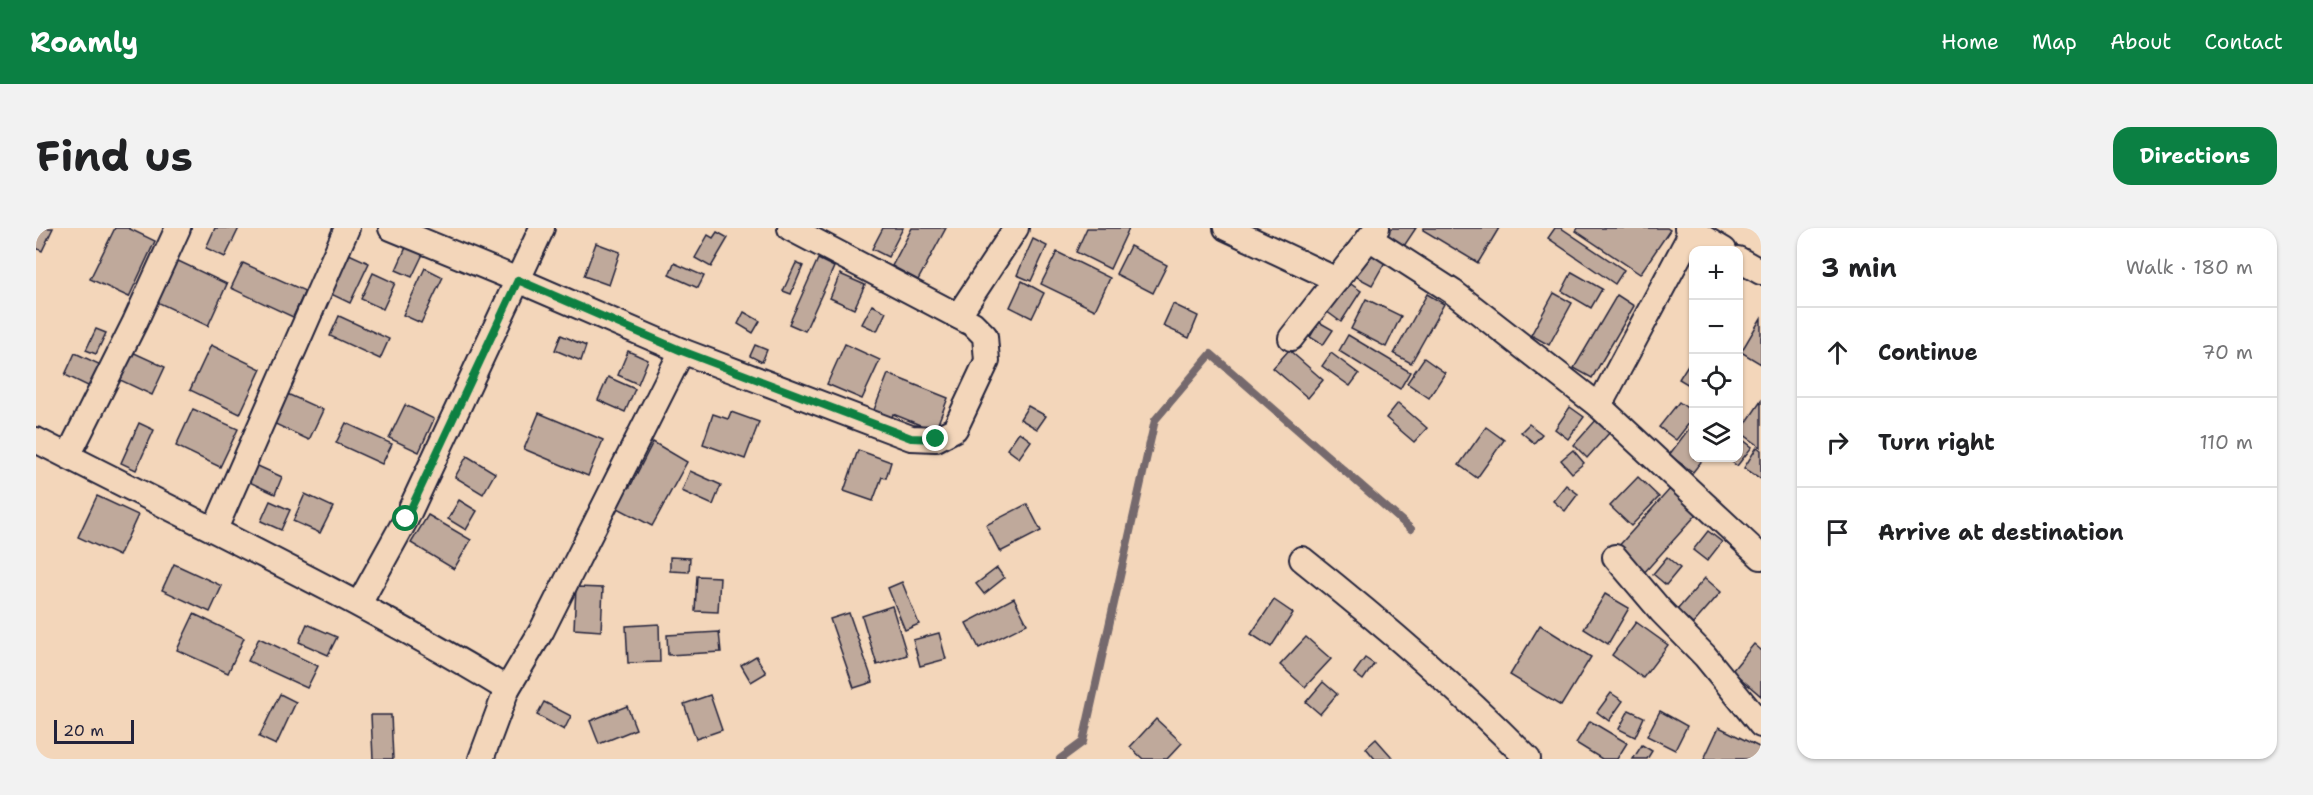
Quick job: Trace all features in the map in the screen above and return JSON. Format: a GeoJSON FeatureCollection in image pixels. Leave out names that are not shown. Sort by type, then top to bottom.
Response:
{"type":"FeatureCollection","features":[{"type":"Feature","properties":{"kind":"street"},"geometry":{"type":"LineString","coordinates":[[68,456],[135,322],[178,228]]}},
{"type":"Feature","properties":{"kind":"street"},"geometry":{"type":"LineString","coordinates":[[214,529],[347,228]]}},
{"type":"Feature","properties":{"kind":"street"},"geometry":{"type":"LineString","coordinates":[[391,228],[682,351],[911,438],[936,439],[955,429],[987,361],[985,336],[973,324],[790,228]]}},
{"type":"Feature","properties":{"kind":"street"},"geometry":{"type":"LineString","coordinates":[[359,604],[406,519],[542,228]]}},
{"type":"Feature","properties":{"kind":"street"},"geometry":{"type":"LineString","coordinates":[[958,316],[1016,228]]}},
{"type":"Feature","properties":{"kind":"street"},"geometry":{"type":"LineString","coordinates":[[1226,228],[1337,280]]}},
{"type":"Feature","properties":{"kind":"street"},"geometry":{"type":"LineString","coordinates":[[1599,406],[1691,229],[1718,246]]}},
{"type":"Feature","properties":{"kind":"street"},"geometry":{"type":"LineString","coordinates":[[1291,338],[1373,233],[1599,406],[1761,557]]}},
{"type":"Feature","properties":{"kind":"street"},"geometry":{"type":"LineString","coordinates":[[1743,262],[1761,272]]}},
{"type":"Feature","properties":{"kind":"street"},"geometry":{"type":"LineString","coordinates":[[481,759],[507,689],[542,630],[682,351]]}},
{"type":"Feature","properties":{"kind":"street"},"geometry":{"type":"LineString","coordinates":[[36,440],[359,604],[443,650],[507,689]]}},
{"type":"Feature","properties":{"kind":"street"},"geometry":{"type":"LineString","coordinates":[[1615,557],[1661,611],[1705,656],[1761,724]]}},
{"type":"Feature","properties":{"kind":"street"},"geometry":{"type":"LineString","coordinates":[[1302,559],[1373,615],[1427,662],[1478,708],[1528,759]]}},
{"type":"Feature","properties":{"kind":"building"},"geometry":{"type":"Polygon","coordinates":[[[36,228],[53,228],[42,251],[36,248],[36,228]]]}},
{"type":"Feature","properties":{"kind":"building"},"geometry":{"type":"Polygon","coordinates":[[[115,228],[128,228],[155,241],[129,297],[90,279],[115,228]]]}},
{"type":"Feature","properties":{"kind":"building"},"geometry":{"type":"Polygon","coordinates":[[[215,228],[239,228],[225,257],[206,248],[215,228]]]}},
{"type":"Feature","properties":{"kind":"building"},"geometry":{"type":"Polygon","coordinates":[[[883,228],[903,228],[888,257],[872,249],[883,228]]]}},
{"type":"Feature","properties":{"kind":"building"},"geometry":{"type":"Polygon","coordinates":[[[912,228],[946,228],[918,280],[892,266],[912,228]]]}},
{"type":"Feature","properties":{"kind":"building"},"geometry":{"type":"Polygon","coordinates":[[[1087,228],[1129,228],[1110,269],[1076,252],[1087,228]]]}},
{"type":"Feature","properties":{"kind":"building"},"geometry":{"type":"Polygon","coordinates":[[[1390,228],[1416,228],[1402,249],[1384,237],[1390,228]]]}},
{"type":"Feature","properties":{"kind":"building"},"geometry":{"type":"Polygon","coordinates":[[[1424,228],[1499,228],[1478,263],[1423,230],[1424,228]]]}},
{"type":"Feature","properties":{"kind":"building"},"geometry":{"type":"Polygon","coordinates":[[[1555,228],[1561,228],[1624,270],[1615,284],[1548,238],[1555,228]]]}},
{"type":"Feature","properties":{"kind":"building"},"geometry":{"type":"Polygon","coordinates":[[[1578,228],[1667,228],[1670,230],[1640,274],[1576,231],[1578,228]]]}},
{"type":"Feature","properties":{"kind":"building"},"geometry":{"type":"Polygon","coordinates":[[[717,232],[728,238],[711,267],[695,258],[708,235],[713,238],[717,232]]]}},
{"type":"Feature","properties":{"kind":"building"},"geometry":{"type":"Polygon","coordinates":[[[1033,239],[1047,246],[1031,281],[1017,275],[1033,239]]]}},
{"type":"Feature","properties":{"kind":"building"},"geometry":{"type":"Polygon","coordinates":[[[596,243],[620,252],[609,285],[584,276],[596,243]]]}},
{"type":"Feature","properties":{"kind":"building"},"geometry":{"type":"Polygon","coordinates":[[[1371,243],[1390,253],[1372,285],[1353,275],[1371,243]]]}},
{"type":"Feature","properties":{"kind":"building"},"geometry":{"type":"Polygon","coordinates":[[[407,245],[424,252],[412,277],[396,270],[407,245]]]}},
{"type":"Feature","properties":{"kind":"building"},"geometry":{"type":"Polygon","coordinates":[[[1130,246],[1167,265],[1153,293],[1116,274],[1130,246]]]}},
{"type":"Feature","properties":{"kind":"building"},"geometry":{"type":"Polygon","coordinates":[[[1057,252],[1110,278],[1095,310],[1041,284],[1057,252]]]}},
{"type":"Feature","properties":{"kind":"building"},"geometry":{"type":"Polygon","coordinates":[[[349,254],[369,263],[350,303],[331,294],[349,254]]]}},
{"type":"Feature","properties":{"kind":"building"},"geometry":{"type":"Polygon","coordinates":[[[174,259],[227,284],[208,326],[155,301],[174,259]]]}},
{"type":"Feature","properties":{"kind":"building"},"geometry":{"type":"Polygon","coordinates":[[[818,259],[834,267],[805,331],[789,324],[818,259]]]}},
{"type":"Feature","properties":{"kind":"building"},"geometry":{"type":"Polygon","coordinates":[[[243,263],[305,291],[293,317],[231,288],[243,263]]]}},
{"type":"Feature","properties":{"kind":"building"},"geometry":{"type":"Polygon","coordinates":[[[674,263],[704,276],[698,288],[669,275],[674,263]]]}},
{"type":"Feature","properties":{"kind":"building"},"geometry":{"type":"Polygon","coordinates":[[[796,263],[803,266],[791,294],[783,291],[796,263]]]}},
{"type":"Feature","properties":{"kind":"building"},"geometry":{"type":"Polygon","coordinates":[[[425,268],[443,277],[421,323],[403,315],[425,268]]]}},
{"type":"Feature","properties":{"kind":"building"},"geometry":{"type":"Polygon","coordinates":[[[1572,272],[1602,289],[1591,308],[1562,291],[1572,272]]]}},
{"type":"Feature","properties":{"kind":"building"},"geometry":{"type":"Polygon","coordinates":[[[373,273],[395,283],[383,309],[361,299],[373,273]]]}},
{"type":"Feature","properties":{"kind":"building"},"geometry":{"type":"Polygon","coordinates":[[[840,274],[865,285],[854,309],[830,298],[840,274]]]}},
{"type":"Feature","properties":{"kind":"building"},"geometry":{"type":"Polygon","coordinates":[[[1342,278],[1361,291],[1341,322],[1322,308],[1342,278]]]}},
{"type":"Feature","properties":{"kind":"building"},"geometry":{"type":"Polygon","coordinates":[[[1022,281],[1044,293],[1032,318],[1010,307],[1022,281]]]}},
{"type":"Feature","properties":{"kind":"building"},"geometry":{"type":"Polygon","coordinates":[[[1554,293],[1572,303],[1549,345],[1531,335],[1554,293]]]}},
{"type":"Feature","properties":{"kind":"building"},"geometry":{"type":"Polygon","coordinates":[[[1427,294],[1444,304],[1411,363],[1394,354],[1427,294]]]}},
{"type":"Feature","properties":{"kind":"building"},"geometry":{"type":"Polygon","coordinates":[[[1617,295],[1634,306],[1592,378],[1574,368],[1617,295]]]}},
{"type":"Feature","properties":{"kind":"building"},"geometry":{"type":"Polygon","coordinates":[[[1366,299],[1401,316],[1386,347],[1351,329],[1366,299]]]}},
{"type":"Feature","properties":{"kind":"building"},"geometry":{"type":"Polygon","coordinates":[[[1173,304],[1198,316],[1189,338],[1163,326],[1173,304]]]}},
{"type":"Feature","properties":{"kind":"building"},"geometry":{"type":"Polygon","coordinates":[[[872,305],[886,312],[877,331],[862,324],[872,305]]]}},
{"type":"Feature","properties":{"kind":"building"},"geometry":{"type":"Polygon","coordinates":[[[744,312],[760,321],[753,333],[738,324],[744,312]]]}},
{"type":"Feature","properties":{"kind":"building"},"geometry":{"type":"Polygon","coordinates":[[[339,316],[389,339],[380,359],[330,336],[339,316]]]}},
{"type":"Feature","properties":{"kind":"building"},"geometry":{"type":"Polygon","coordinates":[[[1761,318],[1761,364],[1743,353],[1743,349],[1761,318]]]}},
{"type":"Feature","properties":{"kind":"building"},"geometry":{"type":"Polygon","coordinates":[[[1319,322],[1333,330],[1323,345],[1310,337],[1319,322]]]}},
{"type":"Feature","properties":{"kind":"building"},"geometry":{"type":"Polygon","coordinates":[[[96,329],[106,333],[96,354],[86,350],[96,329]]]}},
{"type":"Feature","properties":{"kind":"building"},"geometry":{"type":"Polygon","coordinates":[[[561,335],[586,346],[581,361],[555,350],[561,335]]]}},
{"type":"Feature","properties":{"kind":"building"},"geometry":{"type":"Polygon","coordinates":[[[1348,335],[1410,372],[1400,389],[1339,351],[1348,335]]]}},
{"type":"Feature","properties":{"kind":"building"},"geometry":{"type":"Polygon","coordinates":[[[845,344],[880,360],[862,399],[827,384],[845,344]]]}},
{"type":"Feature","properties":{"kind":"building"},"geometry":{"type":"Polygon","coordinates":[[[211,345],[261,369],[240,414],[190,390],[211,345]]]}},
{"type":"Feature","properties":{"kind":"building"},"geometry":{"type":"Polygon","coordinates":[[[755,345],[767,350],[762,362],[750,356],[755,345]]]}},
{"type":"Feature","properties":{"kind":"building"},"geometry":{"type":"Polygon","coordinates":[[[1289,350],[1323,380],[1308,398],[1273,368],[1289,350]]]}},
{"type":"Feature","properties":{"kind":"building"},"geometry":{"type":"Polygon","coordinates":[[[130,351],[165,367],[152,395],[118,379],[130,351]]]}},
{"type":"Feature","properties":{"kind":"building"},"geometry":{"type":"Polygon","coordinates":[[[628,351],[648,360],[638,384],[618,375],[628,351]]]}},
{"type":"Feature","properties":{"kind":"building"},"geometry":{"type":"Polygon","coordinates":[[[75,353],[101,365],[90,387],[65,375],[75,353]]]}},
{"type":"Feature","properties":{"kind":"building"},"geometry":{"type":"Polygon","coordinates":[[[1331,353],[1359,374],[1350,386],[1322,366],[1331,353]]]}},
{"type":"Feature","properties":{"kind":"building"},"geometry":{"type":"Polygon","coordinates":[[[1424,358],[1445,373],[1429,398],[1407,383],[1424,358]]]}},
{"type":"Feature","properties":{"kind":"building"},"geometry":{"type":"Polygon","coordinates":[[[1689,363],[1689,385],[1679,379],[1689,363]]]}},
{"type":"Feature","properties":{"kind":"building"},"geometry":{"type":"Polygon","coordinates":[[[888,374],[948,398],[935,431],[893,414],[890,423],[872,415],[888,374]]]}},
{"type":"Feature","properties":{"kind":"building"},"geometry":{"type":"Polygon","coordinates":[[[608,377],[635,389],[625,412],[598,400],[608,377]]]}},
{"type":"Feature","properties":{"kind":"building"},"geometry":{"type":"Polygon","coordinates":[[[283,392],[323,410],[309,440],[269,421],[283,392]]]}},
{"type":"Feature","properties":{"kind":"building"},"geometry":{"type":"Polygon","coordinates":[[[1761,401],[1761,447],[1743,434],[1743,428],[1761,401]]]}},
{"type":"Feature","properties":{"kind":"building"},"geometry":{"type":"Polygon","coordinates":[[[1679,402],[1689,409],[1689,423],[1676,440],[1659,427],[1679,402]]]}},
{"type":"Feature","properties":{"kind":"building"},"geometry":{"type":"Polygon","coordinates":[[[1398,403],[1427,428],[1414,442],[1386,418],[1398,403]]]}},
{"type":"Feature","properties":{"kind":"building"},"geometry":{"type":"Polygon","coordinates":[[[405,405],[434,419],[419,452],[389,438],[405,405]]]}},
{"type":"Feature","properties":{"kind":"building"},"geometry":{"type":"Polygon","coordinates":[[[1028,406],[1046,416],[1037,429],[1020,419],[1028,406]]]}},
{"type":"Feature","properties":{"kind":"building"},"geometry":{"type":"Polygon","coordinates":[[[1570,407],[1584,417],[1568,439],[1555,429],[1570,407]]]}},
{"type":"Feature","properties":{"kind":"building"},"geometry":{"type":"Polygon","coordinates":[[[193,409],[238,429],[220,467],[176,446],[193,409]]]}},
{"type":"Feature","properties":{"kind":"building"},"geometry":{"type":"Polygon","coordinates":[[[731,412],[759,422],[745,459],[703,444],[713,414],[728,419],[731,412]]]}},
{"type":"Feature","properties":{"kind":"building"},"geometry":{"type":"Polygon","coordinates":[[[539,413],[603,440],[588,476],[524,449],[539,413]]]}},
{"type":"Feature","properties":{"kind":"building"},"geometry":{"type":"Polygon","coordinates":[[[1597,419],[1610,432],[1587,458],[1574,445],[1597,419]]]}},
{"type":"Feature","properties":{"kind":"building"},"geometry":{"type":"Polygon","coordinates":[[[139,423],[154,430],[136,470],[121,463],[139,423]]]}},
{"type":"Feature","properties":{"kind":"building"},"geometry":{"type":"Polygon","coordinates":[[[346,423],[392,444],[382,464],[336,443],[346,423]]]}},
{"type":"Feature","properties":{"kind":"building"},"geometry":{"type":"Polygon","coordinates":[[[1529,424],[1542,434],[1534,443],[1521,432],[1529,424]]]}},
{"type":"Feature","properties":{"kind":"building"},"geometry":{"type":"Polygon","coordinates":[[[1486,427],[1504,440],[1477,478],[1459,465],[1486,427]]]}},
{"type":"Feature","properties":{"kind":"building"},"geometry":{"type":"Polygon","coordinates":[[[1689,429],[1689,462],[1701,462],[1693,472],[1669,455],[1689,429]]]}},
{"type":"Feature","properties":{"kind":"building"},"geometry":{"type":"Polygon","coordinates":[[[1019,432],[1031,441],[1019,458],[1007,449],[1019,432]]]}},
{"type":"Feature","properties":{"kind":"building"},"geometry":{"type":"Polygon","coordinates":[[[1743,440],[1752,447],[1743,458],[1743,440]]]}},
{"type":"Feature","properties":{"kind":"building"},"geometry":{"type":"Polygon","coordinates":[[[653,442],[687,462],[652,526],[614,506],[625,484],[630,487],[653,442]]]}},
{"type":"Feature","properties":{"kind":"building"},"geometry":{"type":"Polygon","coordinates":[[[1757,447],[1761,450],[1761,479],[1744,468],[1757,447]]]}},
{"type":"Feature","properties":{"kind":"building"},"geometry":{"type":"Polygon","coordinates":[[[858,450],[891,462],[886,478],[882,477],[873,501],[844,491],[858,450]]]}},
{"type":"Feature","properties":{"kind":"building"},"geometry":{"type":"Polygon","coordinates":[[[1573,450],[1584,463],[1572,473],[1561,460],[1573,450]]]}},
{"type":"Feature","properties":{"kind":"building"},"geometry":{"type":"Polygon","coordinates":[[[467,456],[495,473],[483,494],[455,477],[467,456]]]}},
{"type":"Feature","properties":{"kind":"building"},"geometry":{"type":"Polygon","coordinates":[[[249,462],[282,477],[275,494],[241,478],[249,462]]]}},
{"type":"Feature","properties":{"kind":"building"},"geometry":{"type":"Polygon","coordinates":[[[690,471],[721,485],[713,505],[682,491],[690,471]]]}},
{"type":"Feature","properties":{"kind":"building"},"geometry":{"type":"Polygon","coordinates":[[[1638,477],[1659,497],[1631,526],[1610,506],[1638,477]]]}},
{"type":"Feature","properties":{"kind":"building"},"geometry":{"type":"Polygon","coordinates":[[[1566,485],[1578,494],[1565,511],[1553,501],[1566,485]]]}},
{"type":"Feature","properties":{"kind":"building"},"geometry":{"type":"Polygon","coordinates":[[[1670,489],[1697,514],[1643,574],[1616,549],[1670,489]]]}},
{"type":"Feature","properties":{"kind":"building"},"geometry":{"type":"Polygon","coordinates":[[[305,494],[333,507],[320,533],[293,521],[305,494]]]}},
{"type":"Feature","properties":{"kind":"building"},"geometry":{"type":"Polygon","coordinates":[[[97,496],[138,515],[119,556],[78,537],[97,496]]]}},
{"type":"Feature","properties":{"kind":"building"},"geometry":{"type":"Polygon","coordinates":[[[459,500],[477,511],[466,530],[448,519],[459,500]]]}},
{"type":"Feature","properties":{"kind":"building"},"geometry":{"type":"Polygon","coordinates":[[[270,501],[290,510],[281,530],[261,521],[270,501]]]}},
{"type":"Feature","properties":{"kind":"building"},"geometry":{"type":"Polygon","coordinates":[[[1027,504],[1041,531],[1000,552],[986,525],[1027,504]]]}},
{"type":"Feature","properties":{"kind":"building"},"geometry":{"type":"Polygon","coordinates":[[[428,515],[471,540],[454,569],[411,543],[428,515]]]}},
{"type":"Feature","properties":{"kind":"building"},"geometry":{"type":"Polygon","coordinates":[[[1708,531],[1722,542],[1707,561],[1693,550],[1708,531]]]}},
{"type":"Feature","properties":{"kind":"building"},"geometry":{"type":"Polygon","coordinates":[[[670,557],[690,558],[689,572],[670,571],[670,557]]]}},
{"type":"Feature","properties":{"kind":"building"},"geometry":{"type":"Polygon","coordinates":[[[1667,557],[1680,568],[1666,585],[1653,574],[1667,557]]]}},
{"type":"Feature","properties":{"kind":"building"},"geometry":{"type":"Polygon","coordinates":[[[174,564],[222,586],[210,612],[162,590],[174,564]]]}},
{"type":"Feature","properties":{"kind":"building"},"geometry":{"type":"Polygon","coordinates":[[[997,568],[1004,578],[984,594],[976,584],[997,568]]]}},
{"type":"Feature","properties":{"kind":"building"},"geometry":{"type":"Polygon","coordinates":[[[697,576],[720,577],[718,612],[695,611],[697,576]]]}},
{"type":"Feature","properties":{"kind":"building"},"geometry":{"type":"Polygon","coordinates":[[[1705,578],[1721,592],[1693,624],[1677,610],[1705,578]]]}},
{"type":"Feature","properties":{"kind":"building"},"geometry":{"type":"Polygon","coordinates":[[[902,582],[919,624],[905,630],[888,588],[902,582]]]}},
{"type":"Feature","properties":{"kind":"building"},"geometry":{"type":"Polygon","coordinates":[[[576,587],[603,588],[601,631],[574,629],[576,587]]]}},
{"type":"Feature","properties":{"kind":"building"},"geometry":{"type":"Polygon","coordinates":[[[1605,594],[1629,608],[1608,644],[1584,629],[1605,594]]]}},
{"type":"Feature","properties":{"kind":"building"},"geometry":{"type":"Polygon","coordinates":[[[1014,598],[1027,624],[979,648],[966,623],[1014,598]]]}},
{"type":"Feature","properties":{"kind":"building"},"geometry":{"type":"Polygon","coordinates":[[[1274,600],[1293,613],[1271,647],[1251,634],[1274,600]]]}},
{"type":"Feature","properties":{"kind":"building"},"geometry":{"type":"Polygon","coordinates":[[[892,606],[907,655],[877,665],[862,616],[892,606]]]}},
{"type":"Feature","properties":{"kind":"building"},"geometry":{"type":"Polygon","coordinates":[[[849,613],[873,682],[854,688],[830,619],[849,613]]]}},
{"type":"Feature","properties":{"kind":"building"},"geometry":{"type":"Polygon","coordinates":[[[194,614],[244,638],[228,673],[177,650],[194,614]]]}},
{"type":"Feature","properties":{"kind":"building"},"geometry":{"type":"Polygon","coordinates":[[[1636,622],[1668,645],[1643,678],[1612,655],[1636,622]]]}},
{"type":"Feature","properties":{"kind":"building"},"geometry":{"type":"Polygon","coordinates":[[[307,624],[337,637],[328,655],[299,642],[307,624]]]}},
{"type":"Feature","properties":{"kind":"building"},"geometry":{"type":"Polygon","coordinates":[[[659,624],[660,662],[628,663],[626,626],[659,624]]]}},
{"type":"Feature","properties":{"kind":"building"},"geometry":{"type":"Polygon","coordinates":[[[1540,625],[1591,657],[1561,706],[1510,675],[1540,625]]]}},
{"type":"Feature","properties":{"kind":"building"},"geometry":{"type":"Polygon","coordinates":[[[719,632],[721,652],[668,655],[667,635],[719,632]]]}},
{"type":"Feature","properties":{"kind":"building"},"geometry":{"type":"Polygon","coordinates":[[[939,633],[946,659],[920,666],[913,640],[939,633]]]}},
{"type":"Feature","properties":{"kind":"building"},"geometry":{"type":"Polygon","coordinates":[[[1306,637],[1331,659],[1305,687],[1280,665],[1306,637]]]}},
{"type":"Feature","properties":{"kind":"building"},"geometry":{"type":"Polygon","coordinates":[[[259,638],[318,666],[307,688],[248,661],[259,638]]]}},
{"type":"Feature","properties":{"kind":"building"},"geometry":{"type":"Polygon","coordinates":[[[1754,644],[1761,650],[1761,696],[1732,671],[1754,644]]]}},
{"type":"Feature","properties":{"kind":"building"},"geometry":{"type":"Polygon","coordinates":[[[756,656],[766,673],[751,682],[741,665],[756,656]]]}},
{"type":"Feature","properties":{"kind":"building"},"geometry":{"type":"Polygon","coordinates":[[[1365,658],[1374,664],[1363,680],[1354,673],[1365,658]]]}},
{"type":"Feature","properties":{"kind":"building"},"geometry":{"type":"Polygon","coordinates":[[[1323,682],[1337,694],[1320,714],[1306,702],[1323,682]]]}},
{"type":"Feature","properties":{"kind":"building"},"geometry":{"type":"Polygon","coordinates":[[[1611,693],[1623,701],[1609,721],[1597,712],[1611,693]]]}},
{"type":"Feature","properties":{"kind":"building"},"geometry":{"type":"Polygon","coordinates":[[[280,694],[296,702],[276,745],[259,737],[280,694]]]}},
{"type":"Feature","properties":{"kind":"building"},"geometry":{"type":"Polygon","coordinates":[[[710,695],[722,730],[696,739],[684,704],[710,695]]]}},
{"type":"Feature","properties":{"kind":"building"},"geometry":{"type":"Polygon","coordinates":[[[544,702],[571,716],[564,730],[537,715],[544,702]]]}},
{"type":"Feature","properties":{"kind":"building"},"geometry":{"type":"Polygon","coordinates":[[[627,706],[636,729],[599,744],[590,721],[627,706]]]}},
{"type":"Feature","properties":{"kind":"building"},"geometry":{"type":"Polygon","coordinates":[[[1629,710],[1644,717],[1635,737],[1619,729],[1629,710]]]}},
{"type":"Feature","properties":{"kind":"building"},"geometry":{"type":"Polygon","coordinates":[[[1660,711],[1687,726],[1675,750],[1647,736],[1660,711]]]}},
{"type":"Feature","properties":{"kind":"building"},"geometry":{"type":"Polygon","coordinates":[[[371,715],[391,715],[393,759],[373,759],[371,715]]]}},
{"type":"Feature","properties":{"kind":"building"},"geometry":{"type":"Polygon","coordinates":[[[1156,719],[1182,743],[1167,759],[1143,759],[1130,747],[1156,719]]]}},
{"type":"Feature","properties":{"kind":"building"},"geometry":{"type":"Polygon","coordinates":[[[1590,721],[1627,743],[1617,759],[1602,759],[1576,743],[1590,721]]]}},
{"type":"Feature","properties":{"kind":"building"},"geometry":{"type":"Polygon","coordinates":[[[1719,727],[1761,748],[1758,759],[1704,759],[1719,727]]]}},
{"type":"Feature","properties":{"kind":"building"},"geometry":{"type":"Polygon","coordinates":[[[1376,739],[1392,757],[1375,759],[1366,748],[1376,739]]]}},
{"type":"Feature","properties":{"kind":"building"},"geometry":{"type":"Polygon","coordinates":[[[1642,745],[1652,751],[1647,759],[1633,759],[1642,745]]]}},
{"type":"Feature","properties":{"kind":"waterway"},"geometry":{"type":"LineString","coordinates":[[1060,759],[1083,742],[1155,420],[1211,354],[1411,529]]}},
{"type":"Feature","properties":{"kind":"route"},"geometry":{"type":"LineString","coordinates":[[406,519],[518,280],[682,351],[911,438],[936,439]]}}]}
